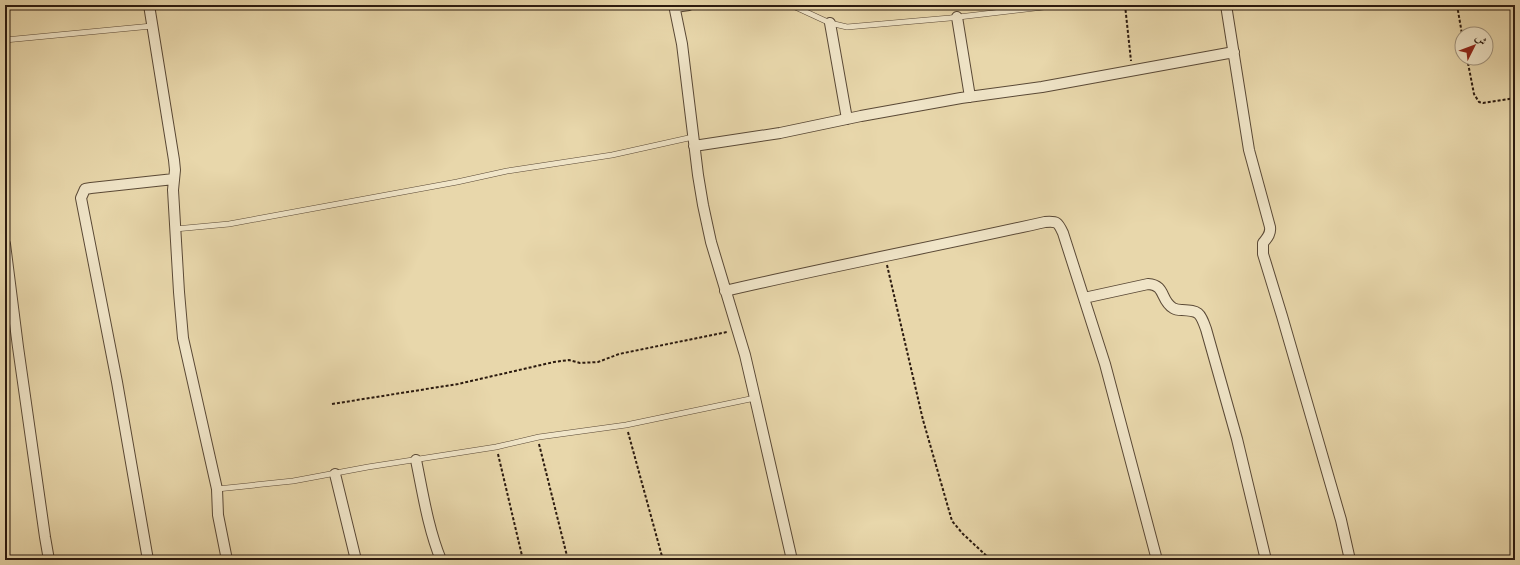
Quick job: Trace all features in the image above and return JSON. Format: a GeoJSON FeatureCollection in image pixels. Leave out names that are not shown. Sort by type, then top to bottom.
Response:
{"type":"FeatureCollection","features":[{"type":"Feature","properties":{"kind":"street"},"geometry":{"type":"LineString","coordinates":[[149,5],[175,170],[175,229],[180,314],[183,338],[216,489],[218,515],[227,560]]}},
{"type":"Feature","properties":{"kind":"street"},"geometry":{"type":"LineString","coordinates":[[689,5],[674,6],[682,44],[698,175],[708,227],[755,398],[792,560]]}},
{"type":"Feature","properties":{"kind":"street"},"geometry":{"type":"LineString","coordinates":[[1226,5],[1249,150],[1271,232],[1262,243],[1263,254],[1341,520],[1350,560]]}},
{"type":"Feature","properties":{"kind":"street"},"geometry":{"type":"LineString","coordinates":[[957,17],[970,97]]}},
{"type":"Feature","properties":{"kind":"street"},"geometry":{"type":"LineString","coordinates":[[830,23],[847,119]]}},
{"type":"Feature","properties":{"kind":"street"},"geometry":{"type":"LineString","coordinates":[[694,142],[780,133],[847,119],[970,97],[1042,87],[1234,52]]}},
{"type":"Feature","properties":{"kind":"street"},"geometry":{"type":"LineString","coordinates":[[148,560],[117,382],[82,198],[85,189],[174,179]]}},
{"type":"Feature","properties":{"kind":"street"},"geometry":{"type":"LineString","coordinates":[[725,291],[829,267],[942,245],[1045,222],[1055,222],[1059,225],[1063,233],[1106,364],[1157,560]]}},
{"type":"Feature","properties":{"kind":"street"},"geometry":{"type":"LineString","coordinates":[[5,244],[18,347],[49,560]]}},
{"type":"Feature","properties":{"kind":"street"},"geometry":{"type":"LineString","coordinates":[[1084,298],[1148,284],[1155,284],[1159,287],[1168,304],[1173,308],[1177,310],[1195,311],[1199,313],[1206,328],[1237,439],[1266,560]]}},
{"type":"Feature","properties":{"kind":"street"},"geometry":{"type":"LineString","coordinates":[[416,460],[428,522],[433,541],[441,560]]}},
{"type":"Feature","properties":{"kind":"street"},"geometry":{"type":"LineString","coordinates":[[335,474],[356,560]]}},
{"type":"Feature","properties":{"kind":"lane"},"geometry":{"type":"LineString","coordinates":[[791,5],[830,23],[847,27],[957,17],[1061,5]]}},
{"type":"Feature","properties":{"kind":"lane"},"geometry":{"type":"LineString","coordinates":[[5,40],[152,26]]}},
{"type":"Feature","properties":{"kind":"lane"},"geometry":{"type":"LineString","coordinates":[[175,229],[230,224],[457,182],[506,171],[694,142]]}},
{"type":"Feature","properties":{"kind":"lane"},"geometry":{"type":"LineString","coordinates":[[216,489],[293,481],[335,474],[368,466],[496,447],[539,437],[626,425],[755,398]]}},
{"type":"Feature","properties":{"kind":"path"},"geometry":{"type":"LineString","coordinates":[[1125,5],[1132,71]]}},
{"type":"Feature","properties":{"kind":"path"},"geometry":{"type":"LineString","coordinates":[[1457,5],[1461,26]]}},
{"type":"Feature","properties":{"kind":"path"},"geometry":{"type":"LineString","coordinates":[[1469,66],[1474,94],[1479,102],[1483,103],[1515,98]]}},
{"type":"Feature","properties":{"kind":"path"},"geometry":{"type":"LineString","coordinates":[[885,256],[923,420],[952,522],[991,560]]}},
{"type":"Feature","properties":{"kind":"path"},"geometry":{"type":"LineString","coordinates":[[332,404],[458,384],[554,362],[569,360],[580,362],[598,362],[619,354],[736,330]]}},
{"type":"Feature","properties":{"kind":"path"},"geometry":{"type":"LineString","coordinates":[[626,425],[662,560]]}},
{"type":"Feature","properties":{"kind":"path"},"geometry":{"type":"LineString","coordinates":[[539,437],[538,440],[568,560]]}},
{"type":"Feature","properties":{"kind":"path"},"geometry":{"type":"LineString","coordinates":[[496,447],[523,560]]}}]}
